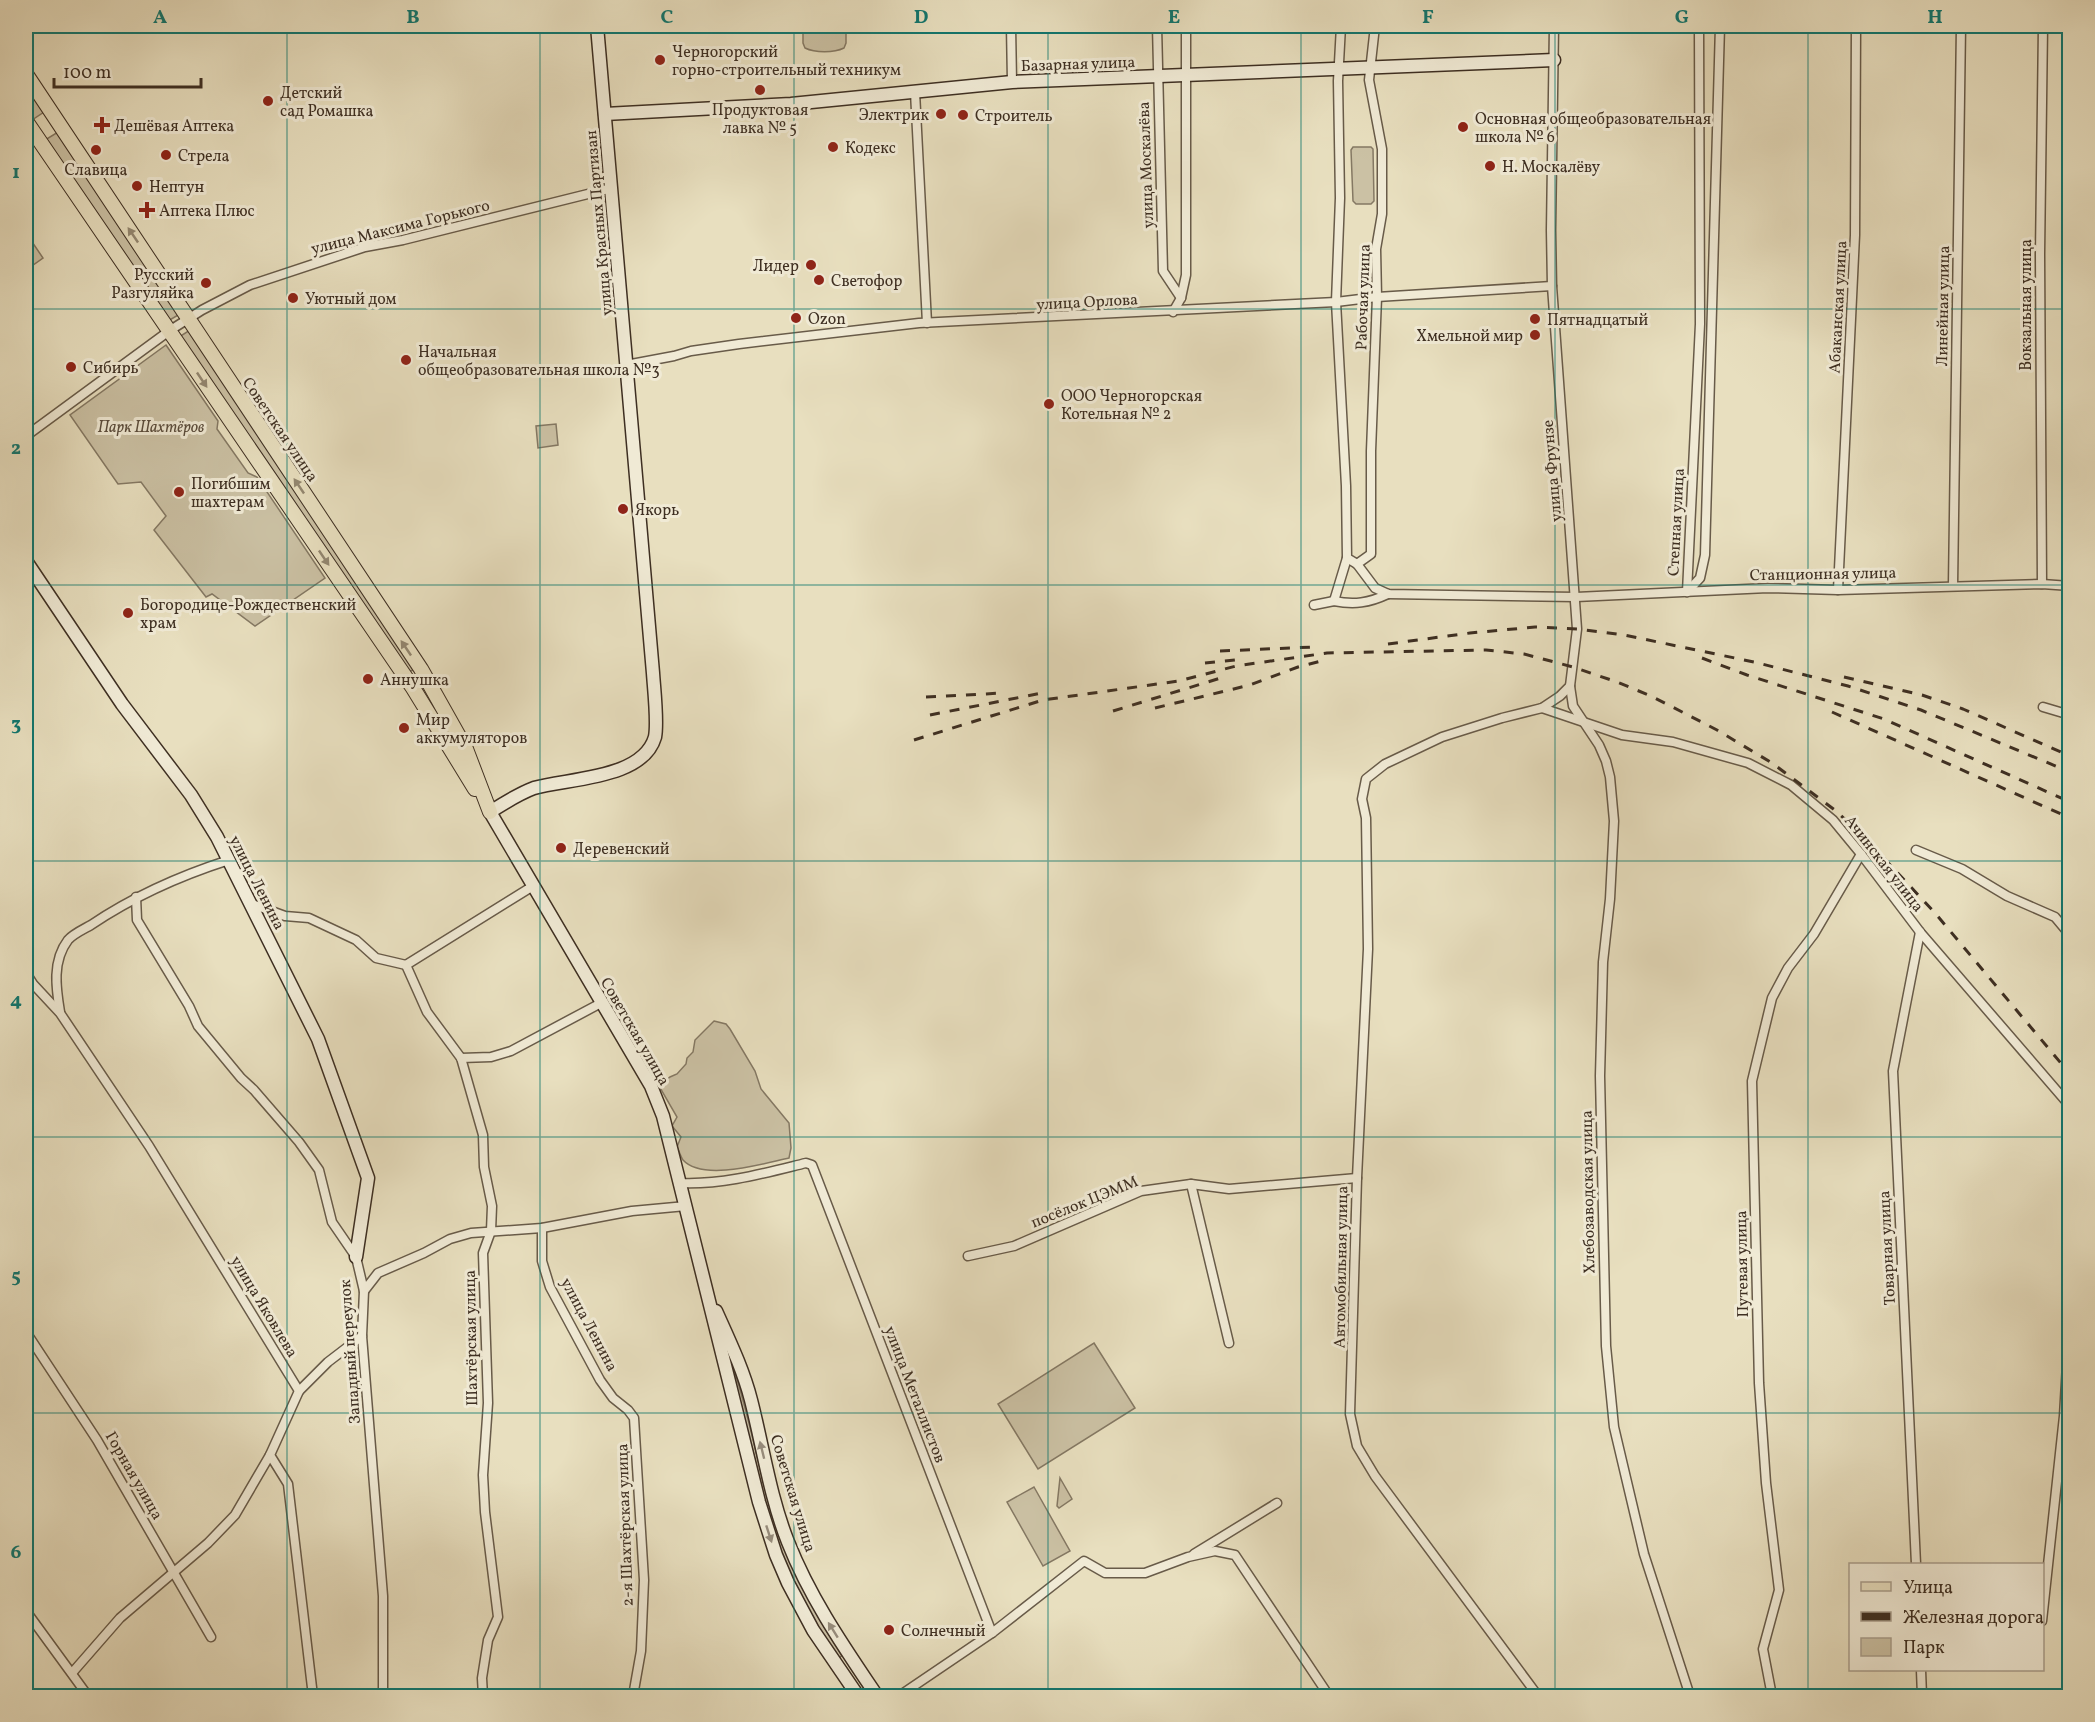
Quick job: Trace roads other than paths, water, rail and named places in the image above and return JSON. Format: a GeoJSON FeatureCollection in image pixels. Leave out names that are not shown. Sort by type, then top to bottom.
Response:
{"type":"FeatureCollection","features":[{"type":"Feature","properties":{"kind":"main road","name":"улица Красных Партизан"},"geometry":{"type":"LineString","coordinates":[[490,812],[513,797],[536,788],[607,773],[629,765],[648,752],[655,735],[653,673],[597,26]]}},
{"type":"Feature","properties":{"kind":"main road","name":"Базарная улица"},"geometry":{"type":"LineString","coordinates":[[605,114],[791,104],[1012,82],[1554,60]]}},
{"type":"Feature","properties":{"kind":"main road","name":"Советская улица"},"geometry":{"type":"LineString","coordinates":[[26,74],[421,669],[466,750],[490,812]]}},
{"type":"Feature","properties":{"kind":"main road","name":"Советская улица"},"geometry":{"type":"LineString","coordinates":[[26,121],[412,688],[490,812],[651,1086],[663,1116],[706,1286],[716,1335],[759,1502],[776,1555],[813,1630],[858,1696]]}},
{"type":"Feature","properties":{"kind":"main road","name":"улица Ленина"},"geometry":{"type":"LineString","coordinates":[[26,561],[122,704],[191,795],[217,837],[318,1039],[368,1178],[356,1257]]}},
{"type":"Feature","properties":{"kind":"main road","name":"Советская улица"},"geometry":{"type":"LineString","coordinates":[[706,1286],[744,1379],[788,1541],[818,1605],[877,1696]]}},
{"type":"Feature","properties":{"kind":"main road"},"geometry":{"type":"LineString","coordinates":[[838,1669],[852,1660]]}},
{"type":"Feature","properties":{"kind":"street"},"geometry":{"type":"LineString","coordinates":[[1011,26],[1012,82]]}},
{"type":"Feature","properties":{"kind":"street","name":"улица Москалёва"},"geometry":{"type":"LineString","coordinates":[[1157,26],[1163,271],[1181,298]]}},
{"type":"Feature","properties":{"kind":"street"},"geometry":{"type":"LineString","coordinates":[[1173,312],[1181,298],[1186,275],[1186,26]]}},
{"type":"Feature","properties":{"kind":"street","name":"Рабочая улица"},"geometry":{"type":"LineString","coordinates":[[1334,601],[1347,558],[1346,486],[1336,302],[1340,198],[1338,81],[1341,26]]}},
{"type":"Feature","properties":{"kind":"street","name":"Рабочая улица"},"geometry":{"type":"LineString","coordinates":[[1357,564],[1371,554],[1371,451],[1377,249],[1382,214],[1382,149],[1369,80],[1375,26]]}},
{"type":"Feature","properties":{"kind":"street","name":"улица Фрунзе"},"geometry":{"type":"LineString","coordinates":[[1554,26],[1552,286],[1576,597],[1576,651],[1570,686]]}},
{"type":"Feature","properties":{"kind":"street","name":"Степная улица"},"geometry":{"type":"LineString","coordinates":[[1687,592],[1700,324],[1699,26]]}},
{"type":"Feature","properties":{"kind":"street","name":"Степная улица"},"geometry":{"type":"LineString","coordinates":[[1687,592],[1700,578],[1705,555],[1720,26]]}},
{"type":"Feature","properties":{"kind":"street","name":"Абаканская улица"},"geometry":{"type":"LineString","coordinates":[[1838,590],[1855,235],[1857,26]]}},
{"type":"Feature","properties":{"kind":"street","name":"Линейная улица"},"geometry":{"type":"LineString","coordinates":[[1953,586],[1961,26]]}},
{"type":"Feature","properties":{"kind":"street","name":"Вокзальная улица"},"geometry":{"type":"LineString","coordinates":[[2042,585],[2040,254],[2043,26]]}},
{"type":"Feature","properties":{"kind":"street"},"geometry":{"type":"LineString","coordinates":[[915,92],[927,323]]}},
{"type":"Feature","properties":{"kind":"street","name":"улица Максима Горького"},"geometry":{"type":"LineString","coordinates":[[26,436],[169,331],[250,285],[332,257],[379,244],[612,188]]}},
{"type":"Feature","properties":{"kind":"street","name":"улица Орлова"},"geometry":{"type":"LineString","coordinates":[[626,365],[690,351],[739,344],[927,323],[1173,312],[1552,286]]}},
{"type":"Feature","properties":{"kind":"street"},"geometry":{"type":"LineString","coordinates":[[1347,558],[1357,564],[1375,588],[1388,594]]}},
{"type":"Feature","properties":{"kind":"street","name":"Станционная улица"},"geometry":{"type":"LineString","coordinates":[[1576,597],[1768,588],[1838,590],[1953,586],[2070,586]]}},
{"type":"Feature","properties":{"kind":"street"},"geometry":{"type":"LineString","coordinates":[[1314,605],[1334,601],[1347,604],[1364,603],[1388,594],[1576,597]]}},
{"type":"Feature","properties":{"kind":"street"},"geometry":{"type":"LineString","coordinates":[[1542,708],[1570,686]]}},
{"type":"Feature","properties":{"kind":"street","name":"Хлебозаводская улица"},"geometry":{"type":"LineString","coordinates":[[1570,686],[1573,706],[1599,745],[1605,761],[1610,777],[1614,821],[1610,899],[1603,962],[1600,1076],[1606,1346],[1614,1427],[1644,1554],[1690,1696]]}},
{"type":"Feature","properties":{"kind":"street"},"geometry":{"type":"LineString","coordinates":[[2043,707],[2070,715]]}},
{"type":"Feature","properties":{"kind":"street","name":"Ачинская улица"},"geometry":{"type":"LineString","coordinates":[[1542,708],[1622,735],[1682,744],[1748,763],[1791,785],[1833,820],[1862,854],[1920,932],[2070,1106]]}},
{"type":"Feature","properties":{"kind":"street","name":"Автомобильная улица"},"geometry":{"type":"LineString","coordinates":[[1538,1696],[1375,1476],[1357,1446],[1350,1414],[1357,1178],[1368,949],[1366,818],[1362,799],[1366,779],[1385,764],[1442,737],[1542,708]]}},
{"type":"Feature","properties":{"kind":"street"},"geometry":{"type":"LineString","coordinates":[[1916,850],[1962,869],[2007,896],[2055,917],[2070,935]]}},
{"type":"Feature","properties":{"kind":"street","name":"Путевая улица"},"geometry":{"type":"LineString","coordinates":[[1772,1696],[1763,1649],[1779,1590],[1766,1483],[1759,1383],[1752,1081],[1772,998],[1788,968],[1814,934],[1862,854]]}},
{"type":"Feature","properties":{"kind":"street"},"geometry":{"type":"LineString","coordinates":[[60,1013],[55,981],[60,957],[68,939],[136,897],[196,870],[229,860]]}},
{"type":"Feature","properties":{"kind":"street"},"geometry":{"type":"LineString","coordinates":[[252,904],[285,916],[309,918],[356,940],[376,958],[406,965],[533,886]]}},
{"type":"Feature","properties":{"kind":"street","name":"Западный переулок"},"geometry":{"type":"LineString","coordinates":[[136,897],[137,920],[189,1006],[198,1026],[299,1142],[319,1170],[332,1222],[356,1257],[364,1291],[362,1336],[383,1596],[383,1696]]}},
{"type":"Feature","properties":{"kind":"street","name":"Товарная улица"},"geometry":{"type":"LineString","coordinates":[[1916,1563],[1893,1071],[1920,932]]}},
{"type":"Feature","properties":{"kind":"street","name":"Шахтёрская улица"},"geometry":{"type":"LineString","coordinates":[[406,965],[427,1012],[461,1058],[483,1135],[484,1167],[492,1206],[491,1231],[483,1253],[488,1403],[483,1475],[485,1512],[498,1617],[488,1640],[482,1678],[483,1696]]}},
{"type":"Feature","properties":{"kind":"street","name":"улица Яковлева"},"geometry":{"type":"LineString","coordinates":[[26,974],[60,1013],[150,1146],[299,1391]]}},
{"type":"Feature","properties":{"kind":"street"},"geometry":{"type":"LineString","coordinates":[[461,1058],[491,1057],[511,1052],[602,1003]]}},
{"type":"Feature","properties":{"kind":"street","name":"улица Металлистов"},"geometry":{"type":"LineString","coordinates":[[680,1183],[699,1184],[806,1163],[812,1165],[992,1633]]}},
{"type":"Feature","properties":{"kind":"street","name":"посёлок ЦЭММ"},"geometry":{"type":"LineString","coordinates":[[968,1256],[1014,1246],[1141,1191],[1191,1184],[1229,1189],[1357,1178]]}},
{"type":"Feature","properties":{"kind":"street"},"geometry":{"type":"LineString","coordinates":[[1191,1184],[1229,1343]]}},
{"type":"Feature","properties":{"kind":"street"},"geometry":{"type":"LineString","coordinates":[[364,1291],[378,1273],[450,1239],[471,1233],[542,1228],[632,1211],[686,1206]]}},
{"type":"Feature","properties":{"kind":"street","name":"улица Ленина"},"geometry":{"type":"LineString","coordinates":[[542,1228],[542,1261],[550,1287],[600,1380],[613,1398]]}},
{"type":"Feature","properties":{"kind":"street"},"geometry":{"type":"LineString","coordinates":[[2044,1611],[2064,1416],[2070,1312]]}},
{"type":"Feature","properties":{"kind":"street","name":"Горная улица"},"geometry":{"type":"LineString","coordinates":[[26,1332],[97,1440],[212,1637]]}},
{"type":"Feature","properties":{"kind":"street"},"geometry":{"type":"LineString","coordinates":[[72,1673],[120,1618],[208,1543],[235,1515],[270,1455],[299,1391],[328,1362],[362,1336]]}},
{"type":"Feature","properties":{"kind":"street","name":"2-я Шахтёрская улица"},"geometry":{"type":"LineString","coordinates":[[613,1398],[634,1418],[639,1489],[644,1591],[641,1651],[633,1696]]}},
{"type":"Feature","properties":{"kind":"street"},"geometry":{"type":"LineString","coordinates":[[270,1455],[288,1484],[313,1696]]}},
{"type":"Feature","properties":{"kind":"street"},"geometry":{"type":"LineString","coordinates":[[1188,1557],[1277,1503]]}},
{"type":"Feature","properties":{"kind":"street"},"geometry":{"type":"LineString","coordinates":[[899,1696],[992,1633],[1084,1561],[1105,1573],[1145,1573],[1188,1557],[1215,1551],[1235,1555],[1329,1696]]}},
{"type":"Feature","properties":{"kind":"street"},"geometry":{"type":"LineString","coordinates":[[26,1611],[88,1696]]}},
{"type":"Feature","properties":{"kind":"street"},"geometry":{"type":"LineString","coordinates":[[1921,1671],[1922,1696]]}},
{"type":"Feature","properties":{"kind":"railway"},"geometry":{"type":"LineString","coordinates":[[1388,644],[1535,627],[1624,635],[1754,662],[1848,686],[1921,710],[2070,772]]}},
{"type":"Feature","properties":{"kind":"railway"},"geometry":{"type":"LineString","coordinates":[[1220,651],[1313,647]]}},
{"type":"Feature","properties":{"kind":"railway"},"geometry":{"type":"LineString","coordinates":[[914,740],[1043,700],[1179,681],[1236,666],[1327,653],[1486,650],[1524,654],[1573,667],[1651,696],[1717,730],[1772,763],[1836,811],[1867,840],[1935,913],[2070,1074]]}},
{"type":"Feature","properties":{"kind":"railway"},"geometry":{"type":"LineString","coordinates":[[1702,658],[1747,675],[1884,719],[2070,802]]}},
{"type":"Feature","properties":{"kind":"railway"},"geometry":{"type":"LineString","coordinates":[[1205,663],[1235,660]]}},
{"type":"Feature","properties":{"kind":"railway"},"geometry":{"type":"LineString","coordinates":[[1155,708],[1250,685],[1298,667],[1325,660]]}},
{"type":"Feature","properties":{"kind":"railway"},"geometry":{"type":"LineString","coordinates":[[1113,711],[1224,677]]}},
{"type":"Feature","properties":{"kind":"railway"},"geometry":{"type":"LineString","coordinates":[[1844,677],[1922,695],[1963,709],[2070,756]]}},
{"type":"Feature","properties":{"kind":"railway"},"geometry":{"type":"LineString","coordinates":[[926,697],[1003,693]]}},
{"type":"Feature","properties":{"kind":"railway"},"geometry":{"type":"LineString","coordinates":[[930,715],[1042,693]]}},
{"type":"Feature","properties":{"kind":"railway"},"geometry":{"type":"LineString","coordinates":[[1832,712],[2070,818]]}},
{"type":"Feature","properties":{"kind":"place","name":"Черногорский горно-строительный техникум"},"geometry":{"type":"Point","coordinates":[660,60]}},
{"type":"Feature","properties":{"kind":"place","name":"Продуктовая лавка № 5"},"geometry":{"type":"Point","coordinates":[760,90]}},
{"type":"Feature","properties":{"kind":"place","name":"Детский сад Ромашка"},"geometry":{"type":"Point","coordinates":[268,101]}},
{"type":"Feature","properties":{"kind":"place","name":"Электрик"},"geometry":{"type":"Point","coordinates":[941,114]}},
{"type":"Feature","properties":{"kind":"place","name":"Строитель"},"geometry":{"type":"Point","coordinates":[963,115]}},
{"type":"Feature","properties":{"kind":"place","name":"Дешёвая Аптека"},"geometry":{"type":"Point","coordinates":[102,125]}},
{"type":"Feature","properties":{"kind":"place","name":"Основная общеобразовательная школа № 6"},"geometry":{"type":"Point","coordinates":[1463,127]}},
{"type":"Feature","properties":{"kind":"place","name":"Кодекс"},"geometry":{"type":"Point","coordinates":[833,147]}},
{"type":"Feature","properties":{"kind":"place","name":"Славица"},"geometry":{"type":"Point","coordinates":[96,150]}},
{"type":"Feature","properties":{"kind":"place","name":"Стрела"},"geometry":{"type":"Point","coordinates":[166,155]}},
{"type":"Feature","properties":{"kind":"place","name":"Н. Москалёву"},"geometry":{"type":"Point","coordinates":[1490,166]}},
{"type":"Feature","properties":{"kind":"place","name":"Нептун"},"geometry":{"type":"Point","coordinates":[137,186]}},
{"type":"Feature","properties":{"kind":"place","name":"Аптека Плюс"},"geometry":{"type":"Point","coordinates":[147,210]}},
{"type":"Feature","properties":{"kind":"place","name":"Лидер"},"geometry":{"type":"Point","coordinates":[811,265]}},
{"type":"Feature","properties":{"kind":"place","name":"Светофор"},"geometry":{"type":"Point","coordinates":[819,280]}},
{"type":"Feature","properties":{"kind":"place","name":"Русский Разгуляйка"},"geometry":{"type":"Point","coordinates":[206,283]}},
{"type":"Feature","properties":{"kind":"place","name":"Уютный дом"},"geometry":{"type":"Point","coordinates":[293,298]}},
{"type":"Feature","properties":{"kind":"place","name":"Ozon"},"geometry":{"type":"Point","coordinates":[796,318]}},
{"type":"Feature","properties":{"kind":"place","name":"Пятнадцатый"},"geometry":{"type":"Point","coordinates":[1535,319]}},
{"type":"Feature","properties":{"kind":"place","name":"Хмельной мир"},"geometry":{"type":"Point","coordinates":[1535,335]}},
{"type":"Feature","properties":{"kind":"place","name":"Начальная общеобразовательная школа №3"},"geometry":{"type":"Point","coordinates":[406,360]}},
{"type":"Feature","properties":{"kind":"place","name":"Сибирь"},"geometry":{"type":"Point","coordinates":[71,367]}},
{"type":"Feature","properties":{"kind":"place","name":"ООО Черногорская Котельная № 2"},"geometry":{"type":"Point","coordinates":[1049,404]}},
{"type":"Feature","properties":{"kind":"place","name":"Погибшим шахтерам"},"geometry":{"type":"Point","coordinates":[179,492]}},
{"type":"Feature","properties":{"kind":"place","name":"Якорь"},"geometry":{"type":"Point","coordinates":[623,509]}},
{"type":"Feature","properties":{"kind":"place","name":"Богородице-Рождественский храм"},"geometry":{"type":"Point","coordinates":[128,613]}},
{"type":"Feature","properties":{"kind":"place","name":"Аннушка"},"geometry":{"type":"Point","coordinates":[368,679]}},
{"type":"Feature","properties":{"kind":"place","name":"Мир аккумуляторов"},"geometry":{"type":"Point","coordinates":[404,728]}},
{"type":"Feature","properties":{"kind":"place","name":"Деревенский"},"geometry":{"type":"Point","coordinates":[561,848]}},
{"type":"Feature","properties":{"kind":"place","name":"Солнечный"},"geometry":{"type":"Point","coordinates":[889,1630]}},
{"type":"Feature","properties":{"kind":"park label","name":"Парк Шахтёров"},"geometry":{"type":"Point","coordinates":[151,426]}}]}
